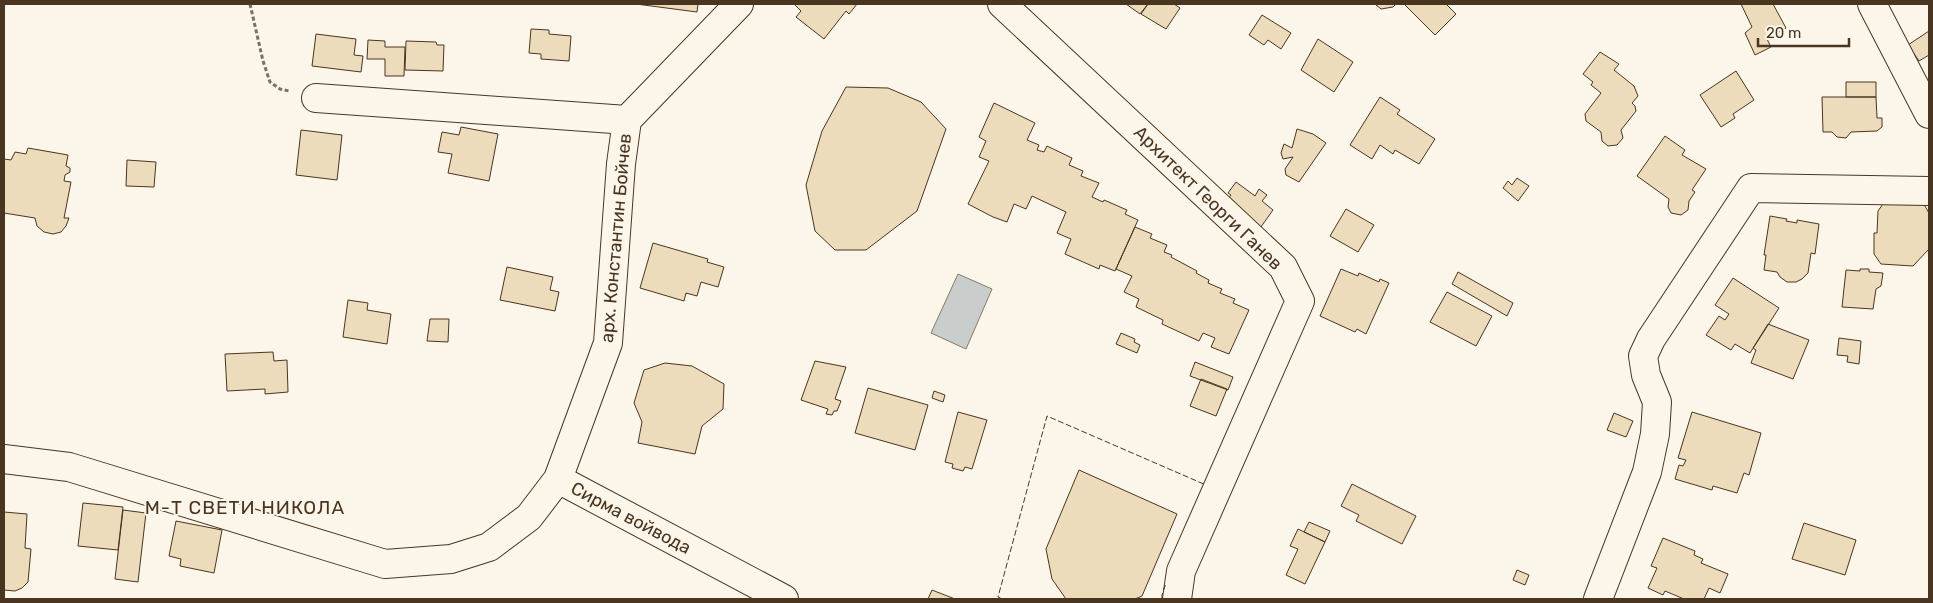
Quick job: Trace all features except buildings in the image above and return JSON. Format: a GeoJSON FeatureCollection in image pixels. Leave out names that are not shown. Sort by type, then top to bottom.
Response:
{"type":"FeatureCollection","features":[{"type":"Feature","properties":{"kind":"street","name":"арх. Константин Бойчев"},"geometry":{"type":"LineString","coordinates":[[558,479],[608,343],[627,120],[740,4]]}},
{"type":"Feature","properties":{"kind":"street","name":"Архитект Георги Ганев"},"geometry":{"type":"LineString","coordinates":[[1002,4],[1283,267],[1300,301],[1181,571],[1177,599]]}},
{"type":"Feature","properties":{"kind":"street"},"geometry":{"type":"LineString","coordinates":[[1872,4],[1929,114]]}},
{"type":"Feature","properties":{"kind":"street"},"geometry":{"type":"LineString","coordinates":[[316,98],[627,120]]}},
{"type":"Feature","properties":{"kind":"street"},"geometry":{"type":"LineString","coordinates":[[1598,599],[1647,472],[1655,434],[1657,402],[1646,375],[1643,356],[1651,339],[1751,188],[1929,191]]}},
{"type":"Feature","properties":{"kind":"street","name":"Сирма войвода"},"geometry":{"type":"LineString","coordinates":[[4,459],[69,467],[385,564],[451,559],[489,547],[528,517],[558,479],[784,599]]}},
{"type":"Feature","properties":{"kind":"path"},"geometry":{"type":"LineString","coordinates":[[250,4],[262,61],[270,82],[280,89],[316,98]]}},
{"type":"Feature","properties":{"kind":"shaded area"},"geometry":{"type":"Polygon","coordinates":[[[958,274],[992,289],[966,349],[931,333],[958,274]]]}},
{"type":"Feature","properties":{"kind":"fence"},"geometry":{"type":"LineString","coordinates":[[1002,599],[998,597],[1047,416],[1206,485]]}},
{"type":"Feature","properties":{"kind":"fence"},"geometry":{"type":"LineString","coordinates":[[1162,599],[1166,583]]}},
{"type":"Feature","properties":{"kind":"district","name":"М-Т СВЕТИ НИКОЛА"},"geometry":{"type":"Point","coordinates":[245,507]}}]}
